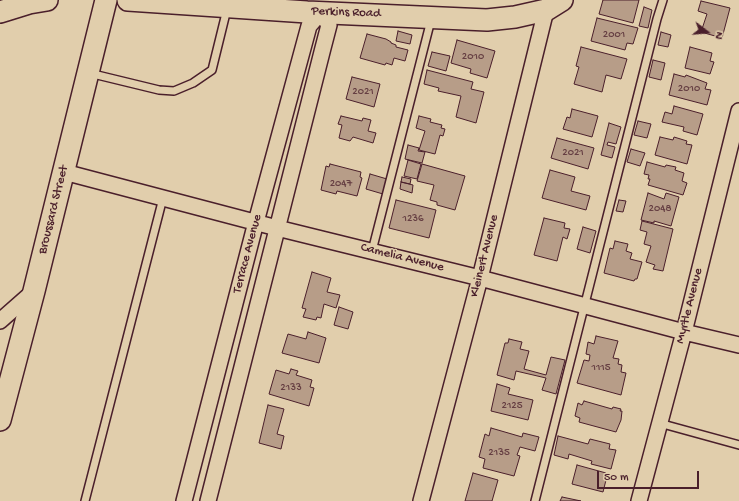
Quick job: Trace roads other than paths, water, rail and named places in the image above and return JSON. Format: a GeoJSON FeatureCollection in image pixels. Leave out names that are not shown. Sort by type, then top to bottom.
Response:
{"type":"FeatureCollection","features":[{"type":"Feature","properties":{"kind":"street"},"geometry":{"type":"LineString","coordinates":[[0,12],[28,3],[47,0]]}},
{"type":"Feature","properties":{"kind":"street","name":"Broussard Street"},"geometry":{"type":"LineString","coordinates":[[0,420],[64,172],[106,0]]}},
{"type":"Feature","properties":{"kind":"street","name":"Perkins Road"},"geometry":{"type":"LineString","coordinates":[[128,0],[228,7],[322,6],[432,18],[487,20],[516,18],[554,5]]}},
{"type":"Feature","properties":{"kind":"street","name":"Kleinert Avenue"},"geometry":{"type":"LineString","coordinates":[[421,501],[554,5]]}},
{"type":"Feature","properties":{"kind":"street","name":"Terrace Avenue"},"geometry":{"type":"LineString","coordinates":[[184,501],[256,222],[309,26],[322,6]]}},
{"type":"Feature","properties":{"kind":"street","name":"Terrace Avenue"},"geometry":{"type":"LineString","coordinates":[[208,501],[329,25],[322,6]]}},
{"type":"Feature","properties":{"kind":"street","name":"Myrtle Avenue"},"geometry":{"type":"LineString","coordinates":[[639,501],[684,332],[739,111]]}},
{"type":"Feature","properties":{"kind":"street","name":"Camelia Avenue"},"geometry":{"type":"LineString","coordinates":[[64,172],[277,228],[480,278],[739,345]]}},
{"type":"Feature","properties":{"kind":"street"},"geometry":{"type":"LineString","coordinates":[[0,321],[34,290]]}},
{"type":"Feature","properties":{"kind":"lane"},"geometry":{"type":"LineString","coordinates":[[535,501],[663,0]]}},
{"type":"Feature","properties":{"kind":"lane"},"geometry":{"type":"LineString","coordinates":[[88,73],[159,90],[174,91],[193,83],[212,70],[228,7]]}},
{"type":"Feature","properties":{"kind":"lane"},"geometry":{"type":"LineString","coordinates":[[372,251],[432,18]]}},
{"type":"Feature","properties":{"kind":"lane"},"geometry":{"type":"LineString","coordinates":[[85,501],[163,198]]}},
{"type":"Feature","properties":{"kind":"lane"},"geometry":{"type":"LineString","coordinates":[[659,423],[739,445]]}}]}
